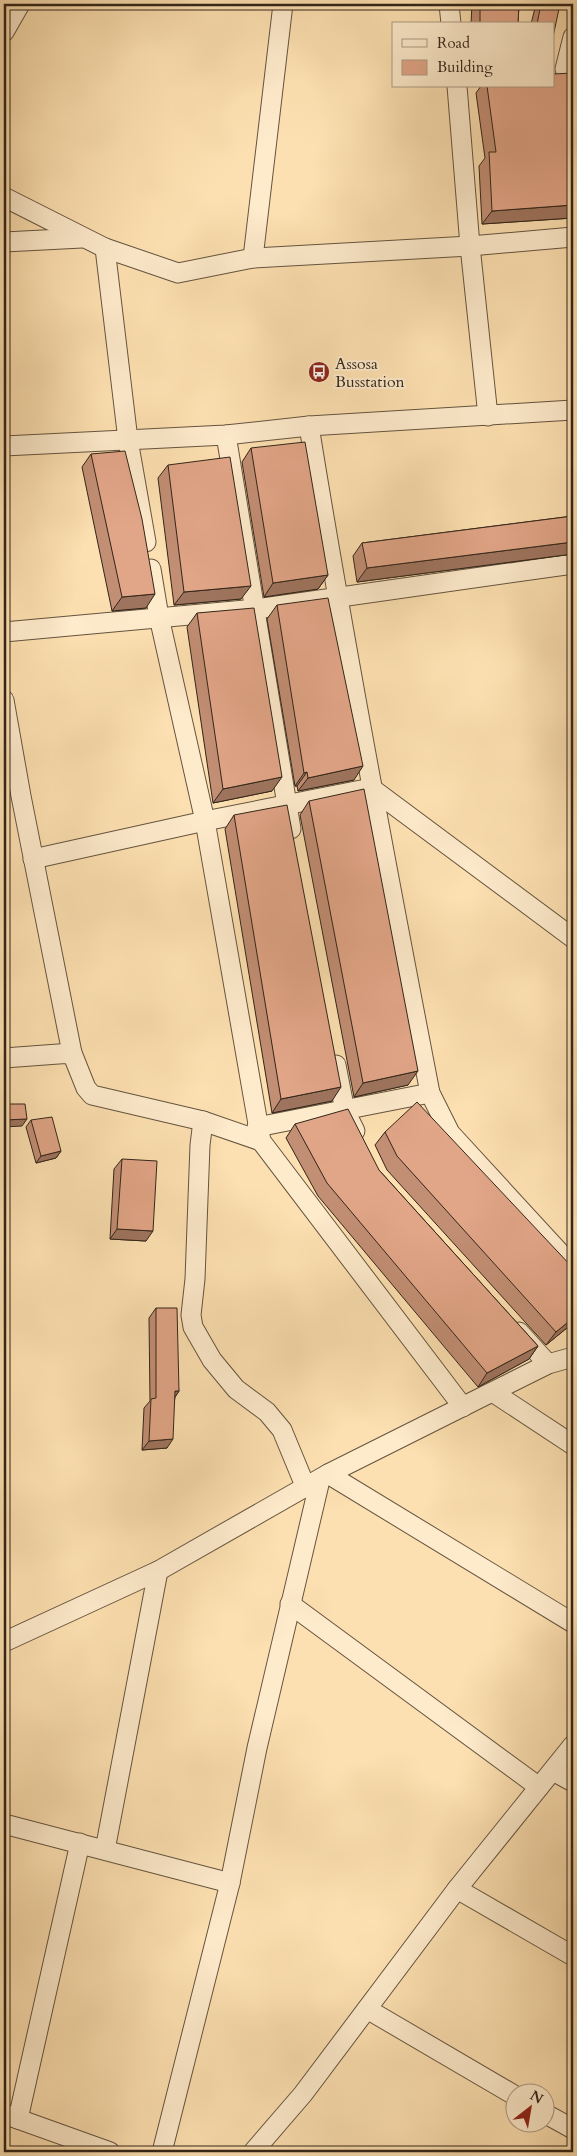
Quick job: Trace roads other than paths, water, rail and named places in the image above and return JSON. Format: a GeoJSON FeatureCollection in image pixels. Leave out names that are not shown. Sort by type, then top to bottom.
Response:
{"type":"FeatureCollection","features":[{"type":"Feature","properties":{"kind":"street"},"geometry":{"type":"LineString","coordinates":[[4,32],[20,4]]}},
{"type":"Feature","properties":{"kind":"street"},"geometry":{"type":"LineString","coordinates":[[253,258],[283,4]]}},
{"type":"Feature","properties":{"kind":"street"},"geometry":{"type":"LineString","coordinates":[[449,4],[451,22]]}},
{"type":"Feature","properties":{"kind":"street"},"geometry":{"type":"LineString","coordinates":[[564,69],[573,36]]}},
{"type":"Feature","properties":{"kind":"street"},"geometry":{"type":"LineString","coordinates":[[457,88],[470,246],[488,416]]}},
{"type":"Feature","properties":{"kind":"street"},"geometry":{"type":"LineString","coordinates":[[4,197],[106,248],[178,273],[253,258],[470,246],[573,237]]}},
{"type":"Feature","properties":{"kind":"street"},"geometry":{"type":"LineString","coordinates":[[4,242],[84,237]]}},
{"type":"Feature","properties":{"kind":"street"},"geometry":{"type":"LineString","coordinates":[[106,248],[128,440],[159,617],[205,821],[259,1134],[463,1407]]}},
{"type":"Feature","properties":{"kind":"street"},"geometry":{"type":"LineString","coordinates":[[4,446],[226,435],[309,426],[573,410]]}},
{"type":"Feature","properties":{"kind":"street"},"geometry":{"type":"LineString","coordinates":[[309,426],[371,788],[430,1093],[450,1133],[573,1267]]}},
{"type":"Feature","properties":{"kind":"street"},"geometry":{"type":"LineString","coordinates":[[226,435],[256,609],[286,804],[294,842]]}},
{"type":"Feature","properties":{"kind":"street"},"geometry":{"type":"LineString","coordinates":[[4,632],[256,609],[573,564]]}},
{"type":"Feature","properties":{"kind":"street"},"geometry":{"type":"LineString","coordinates":[[4,700],[12,797],[33,859],[72,1053],[86,1088],[92,1095],[259,1134],[345,1111],[430,1093]]}},
{"type":"Feature","properties":{"kind":"street"},"geometry":{"type":"LineString","coordinates":[[33,859],[205,821],[371,788],[573,938]]}},
{"type":"Feature","properties":{"kind":"street"},"geometry":{"type":"LineString","coordinates":[[332,1044],[345,1111],[362,1144]]}},
{"type":"Feature","properties":{"kind":"street"},"geometry":{"type":"LineString","coordinates":[[4,1058],[72,1053]]}},
{"type":"Feature","properties":{"kind":"street"},"geometry":{"type":"LineString","coordinates":[[203,1121],[200,1145],[196,1279],[192,1315],[193,1327],[212,1360],[236,1389],[267,1412],[318,1481],[573,1623]]}},
{"type":"Feature","properties":{"kind":"street"},"geometry":{"type":"LineString","coordinates":[[509,1321],[548,1364]]}},
{"type":"Feature","properties":{"kind":"street"},"geometry":{"type":"LineString","coordinates":[[4,1642],[158,1571],[318,1481],[548,1364],[573,1357]]}},
{"type":"Feature","properties":{"kind":"street"},"geometry":{"type":"LineString","coordinates":[[494,1393],[573,1445]]}},
{"type":"Feature","properties":{"kind":"street"},"geometry":{"type":"LineString","coordinates":[[162,2152],[230,1883],[257,1748],[318,1481]]}},
{"type":"Feature","properties":{"kind":"street"},"geometry":{"type":"LineString","coordinates":[[105,1850],[158,1571]]}},
{"type":"Feature","properties":{"kind":"street"},"geometry":{"type":"LineString","coordinates":[[290,1604],[539,1786]]}},
{"type":"Feature","properties":{"kind":"street"},"geometry":{"type":"LineString","coordinates":[[253,2152],[303,2094],[457,1889],[573,1745]]}},
{"type":"Feature","properties":{"kind":"street"},"geometry":{"type":"LineString","coordinates":[[553,1771],[573,1782]]}},
{"type":"Feature","properties":{"kind":"street"},"geometry":{"type":"LineString","coordinates":[[4,1824],[230,1883]]}},
{"type":"Feature","properties":{"kind":"street"},"geometry":{"type":"LineString","coordinates":[[80,1843],[11,2116],[110,2152]]}},
{"type":"Feature","properties":{"kind":"street"},"geometry":{"type":"LineString","coordinates":[[457,1889],[573,1956]]}},
{"type":"Feature","properties":{"kind":"street"},"geometry":{"type":"LineString","coordinates":[[367,2009],[504,2089]]}},
{"type":"Feature","properties":{"kind":"street"},"geometry":{"type":"LineString","coordinates":[[554,2118],[573,2129]]}},
{"type":"Feature","properties":{"kind":"place","name":"Assosa Busstation"},"geometry":{"type":"Point","coordinates":[319,372]}}]}
